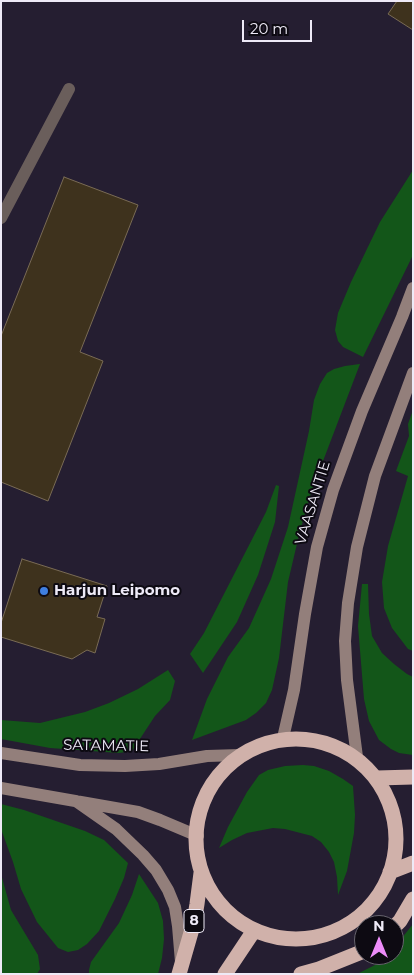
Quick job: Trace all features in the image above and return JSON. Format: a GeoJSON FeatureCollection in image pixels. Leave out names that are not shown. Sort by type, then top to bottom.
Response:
{"type":"FeatureCollection","features":[{"type":"Feature","properties":{"kind":"highway"},"geometry":{"type":"LineString","coordinates":[[283,738],[318,741],[335,746],[357,757],[377,778],[386,792],[394,817],[394,854],[390,872],[378,896],[360,916],[346,927],[332,935],[316,939],[281,940],[253,932],[226,912],[200,874],[197,854],[198,836],[208,794],[216,780],[240,755],[269,740],[283,738]]}},
{"type":"Feature","properties":{"kind":"highway"},"geometry":{"type":"LineString","coordinates":[[377,778],[413,777]]}},
{"type":"Feature","properties":{"kind":"highway"},"geometry":{"type":"LineString","coordinates":[[390,872],[413,863]]}},
{"type":"Feature","properties":{"kind":"highway","name":"8"},"geometry":{"type":"LineString","coordinates":[[180,970],[194,922],[200,874]]}},
{"type":"Feature","properties":{"kind":"highway"},"geometry":{"type":"LineString","coordinates":[[404,915],[413,899]]}},
{"type":"Feature","properties":{"kind":"highway"},"geometry":{"type":"LineString","coordinates":[[225,974],[253,932]]}},
{"type":"Feature","properties":{"kind":"highway"},"geometry":{"type":"LineString","coordinates":[[301,974],[319,969],[354,954]]}},
{"type":"Feature","properties":{"kind":"main road","name":"VAASANTIE"},"geometry":{"type":"LineString","coordinates":[[283,738],[294,690],[317,547],[333,490],[362,411],[413,288]]}},
{"type":"Feature","properties":{"kind":"main road"},"geometry":{"type":"LineString","coordinates":[[357,757],[346,680],[348,603],[357,548],[375,476],[413,373]]}},
{"type":"Feature","properties":{"kind":"main road","name":"SATAMATIE"},"geometry":{"type":"LineString","coordinates":[[1,753],[80,765],[125,766],[160,764],[208,756],[240,755]]}},
{"type":"Feature","properties":{"kind":"main road"},"geometry":{"type":"LineString","coordinates":[[1,788],[138,812],[198,836]]}},
{"type":"Feature","properties":{"kind":"main road"},"geometry":{"type":"LineString","coordinates":[[76,801],[116,829],[156,870],[168,890],[174,907],[178,926],[180,970]]}},
{"type":"Feature","properties":{"kind":"street"},"geometry":{"type":"LineString","coordinates":[[1,218],[69,89]]}},
{"type":"Feature","properties":{"kind":"green space"},"geometry":{"type":"Polygon","coordinates":[[[413,170],[413,255],[363,357],[343,347],[338,341],[335,330],[338,313],[380,222],[413,170]]]}},
{"type":"Feature","properties":{"kind":"green space"},"geometry":{"type":"Polygon","coordinates":[[[360,364],[312,490],[300,531],[288,582],[279,658],[272,690],[266,703],[246,720],[192,740],[207,699],[228,657],[249,628],[271,579],[288,527],[314,400],[320,384],[327,373],[334,369],[360,364]]]}},
{"type":"Feature","properties":{"kind":"green space"},"geometry":{"type":"Polygon","coordinates":[[[413,410],[413,651],[408,649],[392,628],[384,608],[382,582],[388,546],[408,476],[396,471],[409,436],[408,424],[413,410]]]}},
{"type":"Feature","properties":{"kind":"green space"},"geometry":{"type":"Polygon","coordinates":[[[276,485],[279,486],[275,522],[258,575],[237,622],[203,673],[190,654],[204,633],[266,512],[276,485]]]}},
{"type":"Feature","properties":{"kind":"green space"},"geometry":{"type":"Polygon","coordinates":[[[362,584],[368,584],[372,636],[382,653],[413,677],[413,755],[399,753],[379,740],[369,721],[364,699],[358,626],[362,584]]]}},
{"type":"Feature","properties":{"kind":"green space"},"geometry":{"type":"Polygon","coordinates":[[[168,670],[175,681],[170,700],[155,716],[132,751],[119,753],[50,748],[1,739],[1,720],[40,723],[85,712],[138,689],[168,670]]]}},
{"type":"Feature","properties":{"kind":"green space"},"geometry":{"type":"Polygon","coordinates":[[[303,765],[329,771],[353,786],[354,833],[347,871],[338,895],[334,862],[321,842],[312,836],[273,828],[247,833],[219,848],[247,792],[259,775],[268,770],[285,766],[303,765]]]}},
{"type":"Feature","properties":{"kind":"green space"},"geometry":{"type":"Polygon","coordinates":[[[1,804],[85,831],[104,840],[128,863],[124,878],[99,931],[87,944],[78,950],[68,952],[58,948],[37,922],[21,889],[1,829],[1,804]]]}},
{"type":"Feature","properties":{"kind":"green space"},"geometry":{"type":"Polygon","coordinates":[[[1,874],[11,910],[38,955],[40,969],[37,974],[1,974],[1,874]]]}},
{"type":"Feature","properties":{"kind":"green space"},"geometry":{"type":"Polygon","coordinates":[[[139,874],[158,903],[163,921],[164,939],[158,974],[89,974],[91,962],[119,923],[139,874]]]}},
{"type":"Feature","properties":{"kind":"green space"},"geometry":{"type":"Polygon","coordinates":[[[413,924],[413,974],[357,974],[375,965],[404,965],[404,935],[413,924]]]}},
{"type":"Feature","properties":{"kind":"building"},"geometry":{"type":"Polygon","coordinates":[[[397,1],[413,1],[413,30],[388,14],[397,1]]]}},
{"type":"Feature","properties":{"kind":"building"},"geometry":{"type":"Polygon","coordinates":[[[64,177],[138,205],[80,352],[103,361],[48,501],[1,482],[1,336],[64,177]]]}},
{"type":"Feature","properties":{"kind":"building"},"geometry":{"type":"Polygon","coordinates":[[[22,559],[107,586],[97,617],[105,619],[95,653],[87,650],[72,659],[1,637],[1,623],[22,559]]]}},
{"type":"Feature","properties":{"kind":"place","name":"Harjun Leipomo"},"geometry":{"type":"Point","coordinates":[44,591]}}]}
